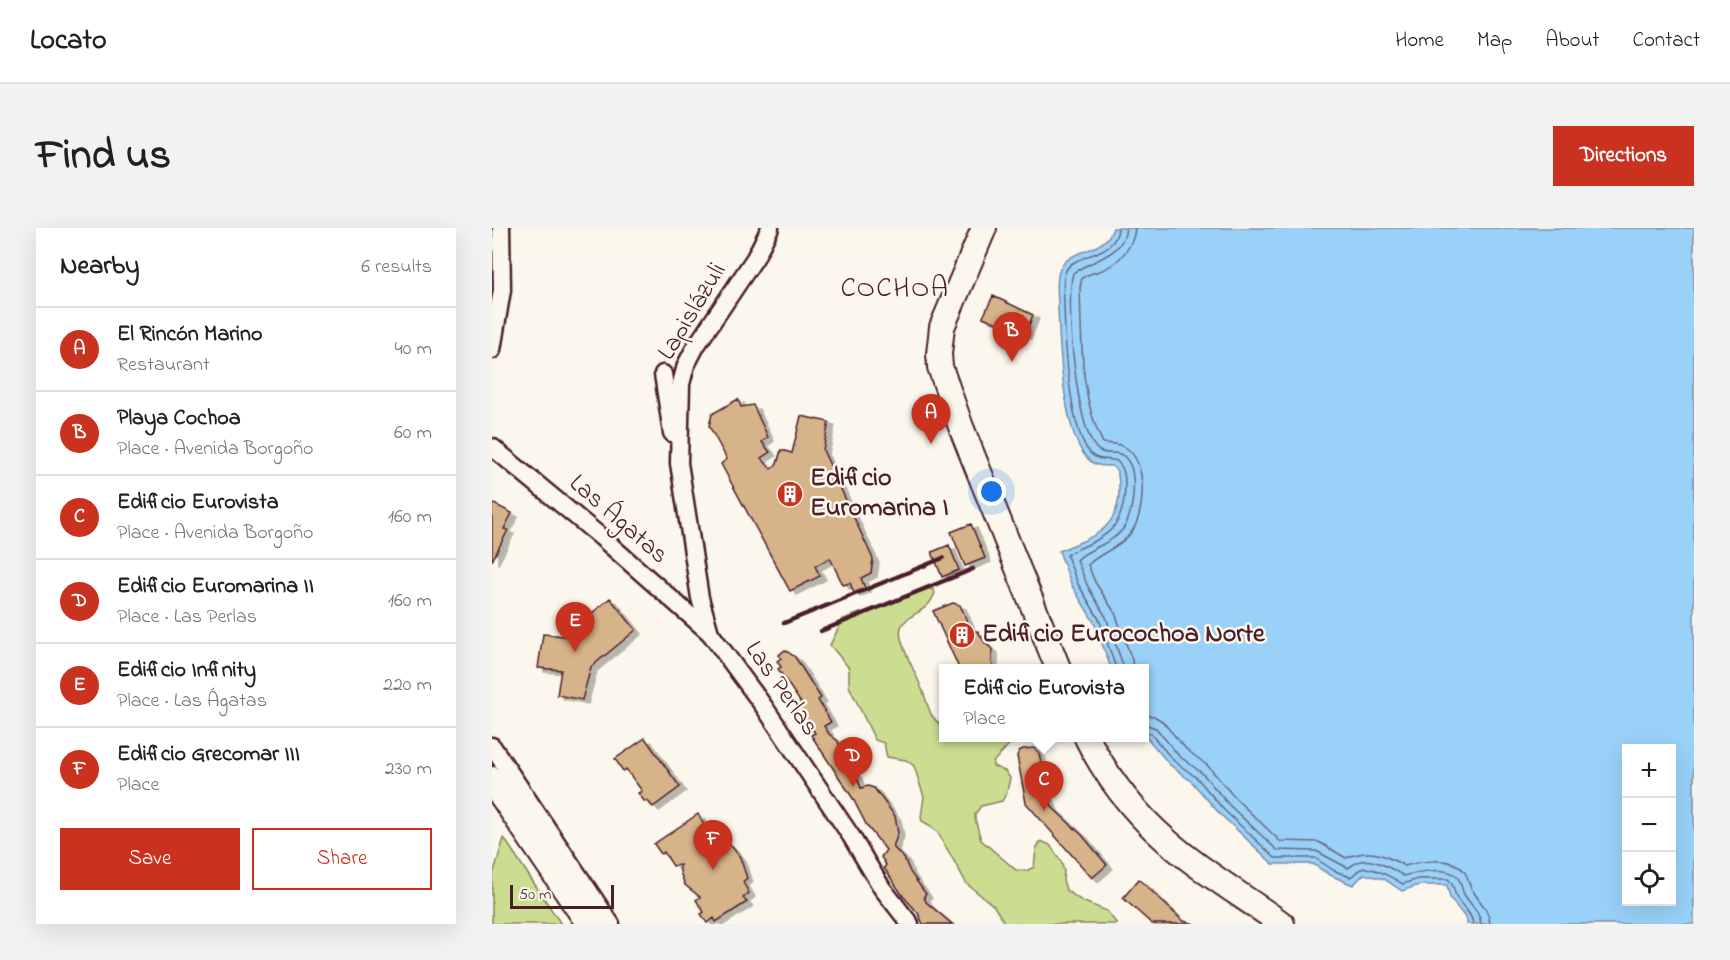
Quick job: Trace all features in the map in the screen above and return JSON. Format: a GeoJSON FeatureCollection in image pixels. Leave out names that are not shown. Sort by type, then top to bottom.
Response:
{"type":"FeatureCollection","features":[{"type":"Feature","properties":{"kind":"main road"},"geometry":{"type":"LineString","coordinates":[[984,228],[942,327],[939,340],[940,367],[961,428],[1056,664]]}},
{"type":"Feature","properties":{"kind":"main road"},"geometry":{"type":"LineString","coordinates":[[1089,742],[1118,788],[1148,824],[1193,862],[1282,924]]}},
{"type":"Feature","properties":{"kind":"main road"},"geometry":{"type":"LineString","coordinates":[[492,780],[590,924]]}},
{"type":"Feature","properties":{"kind":"main road"},"geometry":{"type":"LineString","coordinates":[[492,809],[558,877],[569,924]]}},
{"type":"Feature","properties":{"kind":"street"},"geometry":{"type":"LineString","coordinates":[[492,350],[502,290],[501,228]]}},
{"type":"Feature","properties":{"kind":"street","name":"Lapislázuli"},"geometry":{"type":"LineString","coordinates":[[679,463],[681,384],[686,365],[696,346],[755,258],[770,228]]}},
{"type":"Feature","properties":{"kind":"street","name":"Lapislázuli"},"geometry":{"type":"LineString","coordinates":[[663,374],[700,598],[710,633]]}},
{"type":"Feature","properties":{"kind":"street","name":"Las Ágatas"},"geometry":{"type":"LineString","coordinates":[[492,447],[601,537],[710,633]]}},
{"type":"Feature","properties":{"kind":"street","name":"Las Perlas"},"geometry":{"type":"LineString","coordinates":[[710,633],[765,708],[882,888],[910,924]]}},
{"type":"Feature","properties":{"kind":"street"},"geometry":{"type":"LineString","coordinates":[[492,746],[558,877],[611,924]]}},
{"type":"Feature","properties":{"kind":"green space"},"geometry":{"type":"Polygon","coordinates":[[[933,589],[935,593],[932,600],[923,609],[909,617],[900,631],[907,656],[931,714],[939,724],[939,742],[1011,742],[993,762],[993,766],[1005,771],[1010,778],[1007,792],[1002,801],[981,806],[975,814],[981,840],[1016,870],[1026,871],[1034,867],[1036,849],[1041,841],[1050,845],[1061,861],[1066,890],[1082,901],[1107,911],[1117,924],[1005,924],[994,906],[967,884],[938,833],[922,821],[924,797],[914,766],[906,760],[887,757],[884,743],[875,740],[849,686],[849,668],[830,645],[843,619],[933,589]]]}},
{"type":"Feature","properties":{"kind":"green space"},"geometry":{"type":"Polygon","coordinates":[[[504,838],[561,924],[492,924],[492,878],[504,838]]]}},
{"type":"Feature","properties":{"kind":"water"},"geometry":{"type":"Polygon","coordinates":[[[1113,228],[1694,228],[1694,924],[1467,924],[1467,920],[1450,898],[1447,885],[1419,885],[1402,891],[1384,879],[1364,874],[1353,885],[1330,875],[1313,864],[1273,864],[1219,813],[1192,782],[1170,765],[1149,741],[1149,664],[1110,664],[1094,622],[1072,586],[1059,551],[1101,531],[1114,515],[1118,504],[1117,471],[1112,466],[1092,463],[1079,445],[1072,428],[1067,408],[1059,340],[1058,273],[1071,257],[1095,247],[1109,237],[1113,228]]]}},
{"type":"Feature","properties":{"kind":"building"},"geometry":{"type":"Polygon","coordinates":[[[993,296],[1033,315],[1025,335],[983,317],[993,296]]]}},
{"type":"Feature","properties":{"kind":"building","name":"Edificio Euromarina I"},"geometry":{"type":"Polygon","coordinates":[[[738,399],[741,407],[753,405],[768,437],[762,442],[770,452],[761,458],[771,469],[777,464],[781,450],[792,453],[801,416],[829,422],[823,450],[873,559],[871,573],[861,578],[865,588],[854,593],[850,583],[843,585],[830,558],[815,566],[820,576],[790,591],[721,464],[727,459],[709,426],[712,414],[738,399]]]}},
{"type":"Feature","properties":{"kind":"building"},"geometry":{"type":"Polygon","coordinates":[[[492,503],[512,513],[504,529],[508,530],[492,561],[492,503]]]}},
{"type":"Feature","properties":{"kind":"building"},"geometry":{"type":"Polygon","coordinates":[[[971,524],[985,558],[965,566],[951,532],[971,524]]]}},
{"type":"Feature","properties":{"kind":"building"},"geometry":{"type":"Polygon","coordinates":[[[949,545],[959,570],[942,577],[932,552],[949,545]]]}},
{"type":"Feature","properties":{"kind":"building"},"geometry":{"type":"Polygon","coordinates":[[[610,598],[636,630],[591,667],[582,700],[557,695],[561,670],[538,668],[543,634],[565,636],[610,598]]]}},
{"type":"Feature","properties":{"kind":"building","name":"Edificio Eurocochoa Norte"},"geometry":{"type":"Polygon","coordinates":[[[953,603],[960,605],[972,632],[978,631],[985,643],[992,649],[993,664],[957,664],[933,611],[953,603]]]}},
{"type":"Feature","properties":{"kind":"building"},"geometry":{"type":"Polygon","coordinates":[[[785,650],[795,657],[821,698],[818,700],[831,722],[824,726],[829,734],[838,741],[842,754],[856,775],[861,788],[868,786],[874,788],[895,816],[898,833],[893,847],[904,858],[910,872],[926,894],[924,896],[926,902],[952,924],[923,924],[918,913],[884,868],[886,865],[881,857],[886,850],[867,826],[852,797],[811,735],[815,733],[797,706],[801,703],[778,669],[781,667],[777,661],[781,658],[779,655],[785,650]]]}},
{"type":"Feature","properties":{"kind":"building"},"geometry":{"type":"Polygon","coordinates":[[[645,738],[680,787],[653,807],[647,800],[645,802],[638,793],[642,791],[626,769],[623,771],[615,759],[645,738]]]}},
{"type":"Feature","properties":{"kind":"building"},"geometry":{"type":"Polygon","coordinates":[[[1034,748],[1039,753],[1047,794],[1052,807],[1082,835],[1107,865],[1092,878],[1026,803],[1017,756],[1023,749],[1034,748]]]}},
{"type":"Feature","properties":{"kind":"building"},"geometry":{"type":"Polygon","coordinates":[[[698,814],[713,841],[718,834],[740,857],[747,878],[743,882],[749,893],[743,898],[747,902],[716,922],[714,918],[707,923],[701,914],[704,912],[696,900],[700,897],[685,885],[680,865],[673,866],[664,852],[661,854],[654,844],[698,814]]]}},
{"type":"Feature","properties":{"kind":"building"},"geometry":{"type":"Polygon","coordinates":[[[1139,879],[1183,921],[1195,924],[1152,924],[1123,898],[1139,879]]]}},
{"type":"Feature","properties":{"kind":"railway"},"geometry":{"type":"LineString","coordinates":[[784,623],[943,558]]}},
{"type":"Feature","properties":{"kind":"railway"},"geometry":{"type":"LineString","coordinates":[[821,631],[973,569]]}},
{"type":"Feature","properties":{"kind":"place","name":"Playa Cochoa"},"geometry":{"type":"Point","coordinates":[1012,362]}},
{"type":"Feature","properties":{"kind":"place","name":"El Rincón Marino"},"geometry":{"type":"Point","coordinates":[931,444]}},
{"type":"Feature","properties":{"kind":"place","name":"Edificio Euromarina I"},"geometry":{"type":"Point","coordinates":[790,494]}},
{"type":"Feature","properties":{"kind":"place","name":"Edificio Eurocochoa Norte"},"geometry":{"type":"Point","coordinates":[962,635]}},
{"type":"Feature","properties":{"kind":"place","name":"Edificio Infinity"},"geometry":{"type":"Point","coordinates":[575,652]}},
{"type":"Feature","properties":{"kind":"place","name":"Edificio Euromarina II"},"geometry":{"type":"Point","coordinates":[853,787]}},
{"type":"Feature","properties":{"kind":"place","name":"Edificio Eurovista"},"geometry":{"type":"Point","coordinates":[1044,811]}},
{"type":"Feature","properties":{"kind":"place","name":"Edificio Grecomar III"},"geometry":{"type":"Point","coordinates":[713,870]}},
{"type":"Feature","properties":{"kind":"district","name":"COCHOA"},"geometry":{"type":"Point","coordinates":[895,289]}}]}
